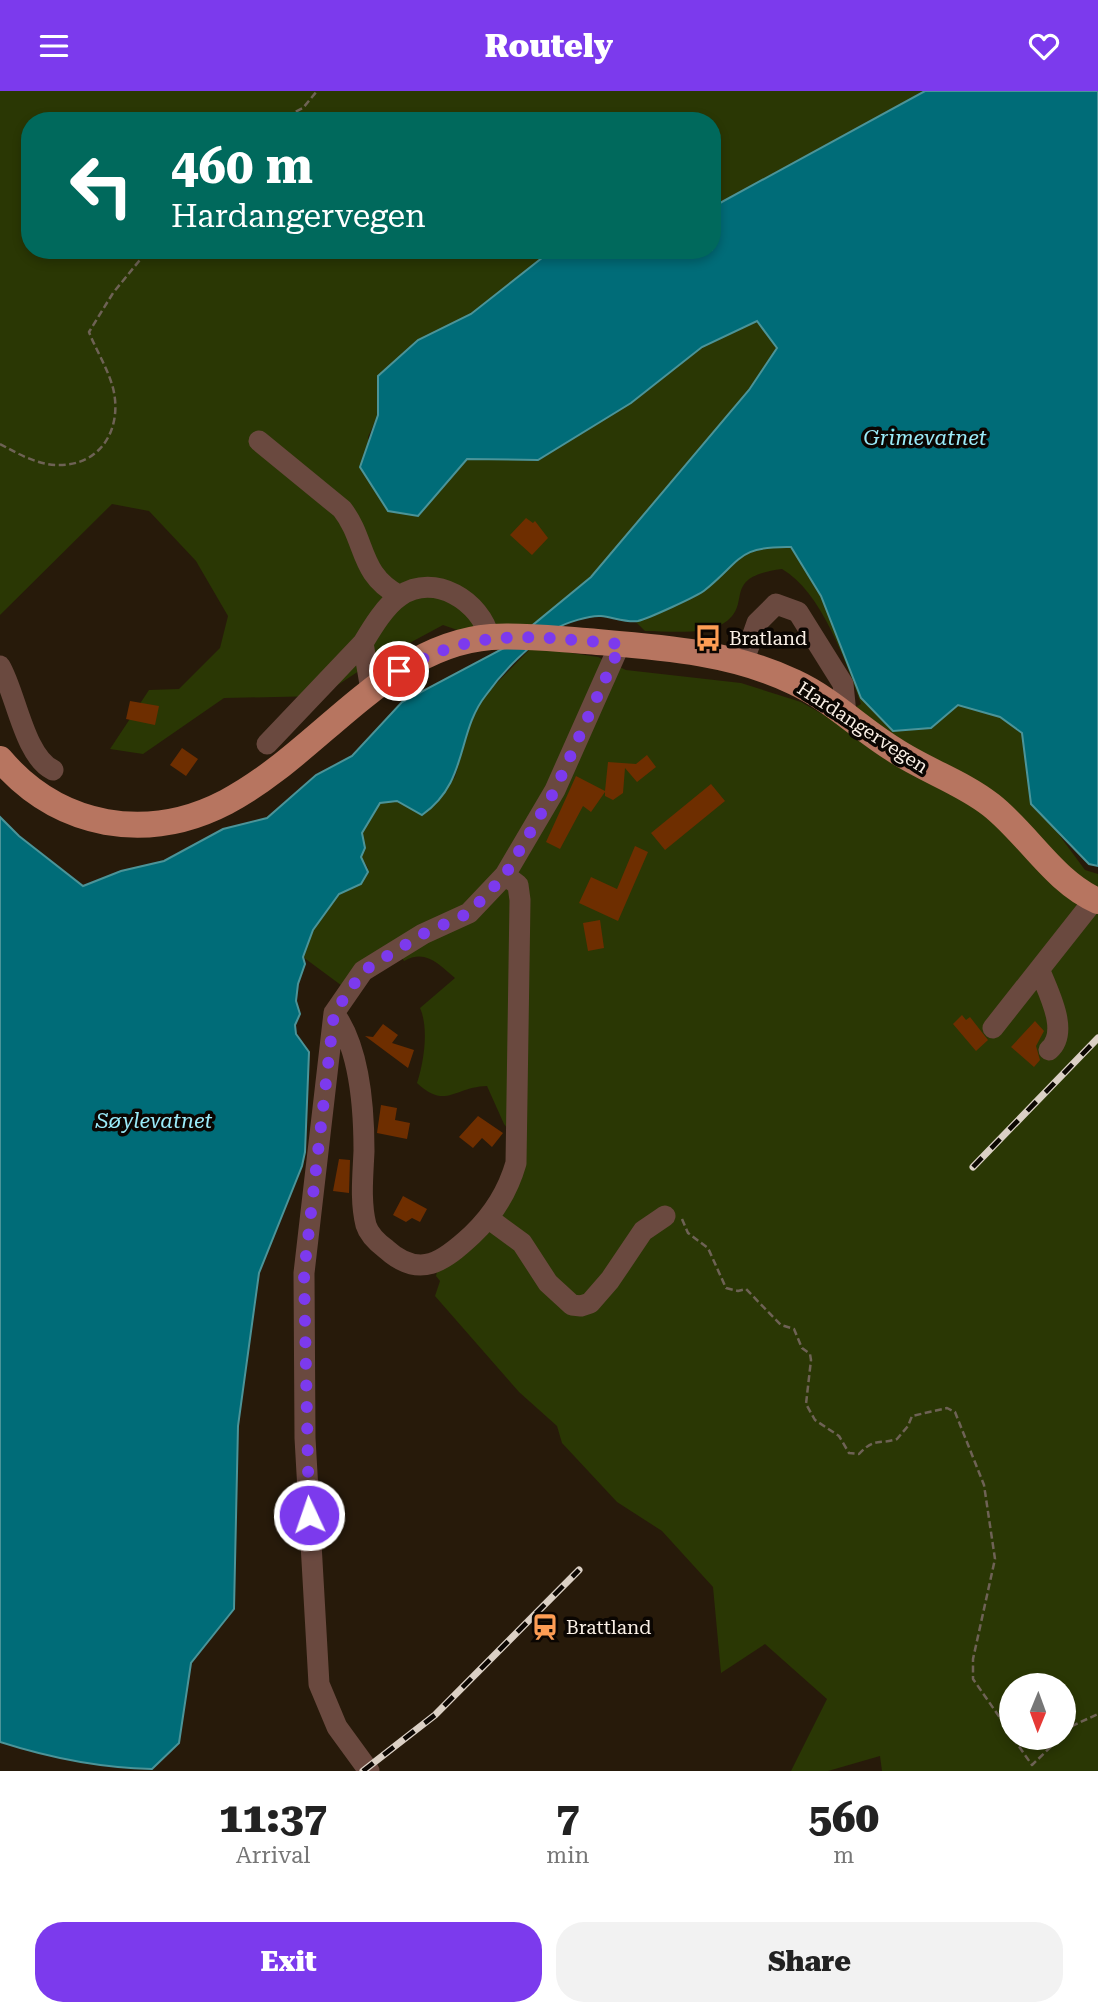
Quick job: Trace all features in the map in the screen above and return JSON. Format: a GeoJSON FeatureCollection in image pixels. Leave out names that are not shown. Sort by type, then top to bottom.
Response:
{"type":"FeatureCollection","features":[{"type":"Feature","properties":{"kind":"main road","name":"Hardangervegen"},"geometry":{"type":"LineString","coordinates":[[499,637],[649,646],[743,663],[797,683],[846,714],[892,749],[991,805],[1069,883],[1096,901]]}},
{"type":"Feature","properties":{"kind":"main road"},"geometry":{"type":"LineString","coordinates":[[0,759],[51,804],[82,817],[115,823],[147,824],[180,819],[226,800],[273,774],[371,689],[422,658],[499,637]]}},
{"type":"Feature","properties":{"kind":"street"},"geometry":{"type":"LineString","coordinates":[[259,441],[342,509],[349,518],[373,576],[400,596]]}},
{"type":"Feature","properties":{"kind":"street"},"geometry":{"type":"LineString","coordinates":[[267,744],[363,643],[400,596],[422,588],[452,593],[479,611],[499,637]]}},
{"type":"Feature","properties":{"kind":"street"},"geometry":{"type":"LineString","coordinates":[[743,663],[757,623],[776,604],[798,612],[843,684],[846,714]]}},
{"type":"Feature","properties":{"kind":"street"},"geometry":{"type":"LineString","coordinates":[[363,643],[371,689]]}},
{"type":"Feature","properties":{"kind":"street"},"geometry":{"type":"LineString","coordinates":[[369,1771],[337,1727],[320,1684],[306,1451],[304,1273],[334,1013],[363,971],[423,934],[469,913],[505,875],[555,790],[621,644]]}},
{"type":"Feature","properties":{"kind":"street"},"geometry":{"type":"LineString","coordinates":[[0,666],[24,728],[43,764],[53,770]]}},
{"type":"Feature","properties":{"kind":"street"},"geometry":{"type":"LineString","coordinates":[[334,1013],[345,1028],[360,1092],[363,1207],[367,1229],[374,1239],[404,1262],[427,1265],[442,1260],[488,1218],[507,1187],[516,1163],[520,900],[518,885],[505,875]]}},
{"type":"Feature","properties":{"kind":"street","name":"Hardangervegen"},"geometry":{"type":"LineString","coordinates":[[993,1028],[1096,901]]}},
{"type":"Feature","properties":{"kind":"street"},"geometry":{"type":"LineString","coordinates":[[1040,971],[1059,1032],[1056,1042],[1049,1050]]}},
{"type":"Feature","properties":{"kind":"street"},"geometry":{"type":"LineString","coordinates":[[488,1218],[522,1243],[548,1283],[572,1305],[581,1305],[590,1303],[610,1280],[643,1231],[665,1216]]}},
{"type":"Feature","properties":{"kind":"path"},"geometry":{"type":"LineString","coordinates":[[295,112],[303,108],[317,91]]}},
{"type":"Feature","properties":{"kind":"path"},"geometry":{"type":"LineString","coordinates":[[0,444],[26,458],[57,465],[89,457],[111,439],[115,415],[113,387],[89,333],[113,293],[141,259]]}},
{"type":"Feature","properties":{"kind":"path"},"geometry":{"type":"LineString","coordinates":[[665,1216],[685,1221],[688,1233],[708,1248],[726,1288],[738,1291],[746,1289],[781,1325],[794,1329],[802,1348],[810,1354],[811,1360],[806,1404],[814,1420],[839,1436],[849,1453],[859,1454],[869,1443],[880,1439],[897,1439],[908,1426],[912,1416],[947,1408],[956,1412],[984,1485],[995,1559],[973,1660],[973,1679],[999,1718]]}},
{"type":"Feature","properties":{"kind":"path"},"geometry":{"type":"LineString","coordinates":[[1076,1724],[1098,1714]]}},
{"type":"Feature","properties":{"kind":"path"},"geometry":{"type":"LineString","coordinates":[[1021,1750],[1032,1765],[1048,1750]]}},
{"type":"Feature","properties":{"kind":"green space"},"geometry":{"type":"Polygon","coordinates":[[[0,91],[925,91],[721,202],[721,112],[21,112],[21,259],[541,259],[471,314],[418,340],[378,376],[378,415],[368,437],[388,511],[418,516],[467,459],[539,460],[631,403],[702,347],[757,321],[777,348],[749,390],[591,577],[506,647],[443,625],[365,667],[321,696],[224,698],[143,754],[110,749],[149,690],[179,689],[220,648],[228,616],[196,561],[149,511],[112,504],[0,615],[0,91]]]}},
{"type":"Feature","properties":{"kind":"green space"},"geometry":{"type":"Polygon","coordinates":[[[767,547],[791,547],[821,596],[861,698],[931,728],[958,705],[1000,717],[1022,733],[1031,804],[1054,828],[1085,870],[1098,874],[1098,1771],[882,1771],[880,1756],[828,1771],[791,1771],[827,1699],[765,1644],[721,1673],[713,1587],[662,1531],[617,1502],[562,1443],[557,1426],[519,1392],[435,1296],[440,1281],[436,1276],[438,1267],[459,1254],[521,1147],[504,1124],[487,1086],[443,1096],[427,1091],[417,1083],[424,1045],[424,1025],[420,1008],[455,978],[425,957],[404,961],[399,953],[353,994],[303,957],[313,930],[339,894],[356,887],[368,868],[361,857],[365,848],[362,833],[380,803],[397,801],[422,814],[455,777],[474,712],[487,693],[532,647],[598,657],[626,670],[741,683],[801,702],[833,720],[861,704],[840,649],[820,610],[809,593],[782,569],[763,573],[744,584],[734,614],[719,626],[688,632],[645,631],[636,622],[704,591],[737,557],[767,547]]]}},
{"type":"Feature","properties":{"kind":"water"},"geometry":{"type":"Polygon","coordinates":[[[925,91],[1098,91],[1098,866],[1089,864],[1031,804],[1022,733],[1000,717],[958,705],[931,728],[893,731],[861,698],[821,596],[791,547],[773,547],[750,552],[705,590],[638,621],[601,616],[584,618],[559,627],[536,642],[500,677],[486,695],[470,725],[455,773],[437,802],[422,815],[397,801],[380,803],[362,833],[365,848],[361,857],[368,872],[361,884],[339,894],[313,930],[303,957],[305,964],[296,1001],[300,1014],[295,1025],[296,1034],[309,1052],[305,1152],[302,1166],[259,1273],[238,1426],[234,1609],[191,1663],[179,1743],[152,1769],[75,1761],[0,1742],[0,817],[19,836],[83,886],[121,871],[164,861],[223,829],[267,818],[316,775],[352,756],[402,702],[506,647],[591,577],[749,390],[777,348],[757,321],[702,347],[631,403],[538,460],[467,459],[418,516],[388,511],[360,467],[378,415],[378,376],[418,340],[471,314],[541,259],[721,259],[721,202],[925,91]]]}},
{"type":"Feature","properties":{"kind":"building"},"geometry":{"type":"Polygon","coordinates":[[[526,518],[533,523],[535,521],[548,538],[532,555],[510,535],[526,518]]]}},
{"type":"Feature","properties":{"kind":"building"},"geometry":{"type":"Polygon","coordinates":[[[130,701],[159,706],[155,725],[126,719],[130,701]]]}},
{"type":"Feature","properties":{"kind":"building"},"geometry":{"type":"Polygon","coordinates":[[[182,748],[198,759],[186,776],[170,765],[182,748]]]}},
{"type":"Feature","properties":{"kind":"building"},"geometry":{"type":"Polygon","coordinates":[[[647,755],[656,767],[637,782],[625,768],[623,793],[613,800],[605,796],[605,792],[591,812],[583,806],[560,849],[546,842],[576,776],[605,791],[608,762],[636,764],[647,755]]]}},
{"type":"Feature","properties":{"kind":"building"},"geometry":{"type":"Polygon","coordinates":[[[711,784],[725,801],[665,850],[651,833],[711,784]]]}},
{"type":"Feature","properties":{"kind":"building"},"geometry":{"type":"Polygon","coordinates":[[[635,846],[648,852],[618,921],[579,903],[591,877],[617,889],[635,846]]]}},
{"type":"Feature","properties":{"kind":"building"},"geometry":{"type":"Polygon","coordinates":[[[600,920],[604,948],[588,951],[583,923],[600,920]]]}},
{"type":"Feature","properties":{"kind":"building"},"geometry":{"type":"Polygon","coordinates":[[[962,1015],[966,1020],[970,1017],[988,1040],[976,1051],[953,1024],[962,1015]]]}},
{"type":"Feature","properties":{"kind":"building"},"geometry":{"type":"Polygon","coordinates":[[[1035,1021],[1044,1031],[1036,1046],[1040,1060],[1034,1067],[1011,1047],[1035,1021]]]}},
{"type":"Feature","properties":{"kind":"building"},"geometry":{"type":"Polygon","coordinates":[[[383,1024],[398,1035],[392,1043],[414,1050],[408,1068],[365,1036],[373,1037],[383,1024]]]}},
{"type":"Feature","properties":{"kind":"building"},"geometry":{"type":"Polygon","coordinates":[[[381,1105],[397,1108],[395,1120],[410,1123],[407,1139],[377,1133],[381,1105]]]}},
{"type":"Feature","properties":{"kind":"building"},"geometry":{"type":"Polygon","coordinates":[[[478,1116],[503,1133],[492,1147],[482,1138],[473,1148],[459,1137],[478,1116]]]}},
{"type":"Feature","properties":{"kind":"building"},"geometry":{"type":"Polygon","coordinates":[[[339,1159],[350,1160],[349,1193],[333,1191],[339,1159]]]}},
{"type":"Feature","properties":{"kind":"building"},"geometry":{"type":"Polygon","coordinates":[[[403,1196],[427,1209],[420,1222],[412,1218],[406,1222],[393,1215],[403,1196]]]}},
{"type":"Feature","properties":{"kind":"railway"},"geometry":{"type":"LineString","coordinates":[[973,1167],[1098,1038]]}},
{"type":"Feature","properties":{"kind":"railway"},"geometry":{"type":"LineString","coordinates":[[363,1771],[435,1715],[579,1570]]}},
{"type":"Feature","properties":{"kind":"place","name":"Bratland"},"geometry":{"type":"Point","coordinates":[708,638]}},
{"type":"Feature","properties":{"kind":"place","name":"Brattland"},"geometry":{"type":"Point","coordinates":[545,1627]}},
{"type":"Feature","properties":{"kind":"route"},"geometry":{"type":"LineString","coordinates":[[309,1515],[305,1438],[304,1273],[334,1013],[363,971],[423,934],[469,913],[505,875],[555,790],[621,644],[549,638],[489,637],[445,648],[399,671]]}},
{"type":"Feature","properties":{"kind":"water label","name":"Grimevatnet"},"geometry":{"type":"Point","coordinates":[925,438]}},
{"type":"Feature","properties":{"kind":"water label","name":"Søylevatnet"},"geometry":{"type":"Point","coordinates":[154,1121]}}]}
